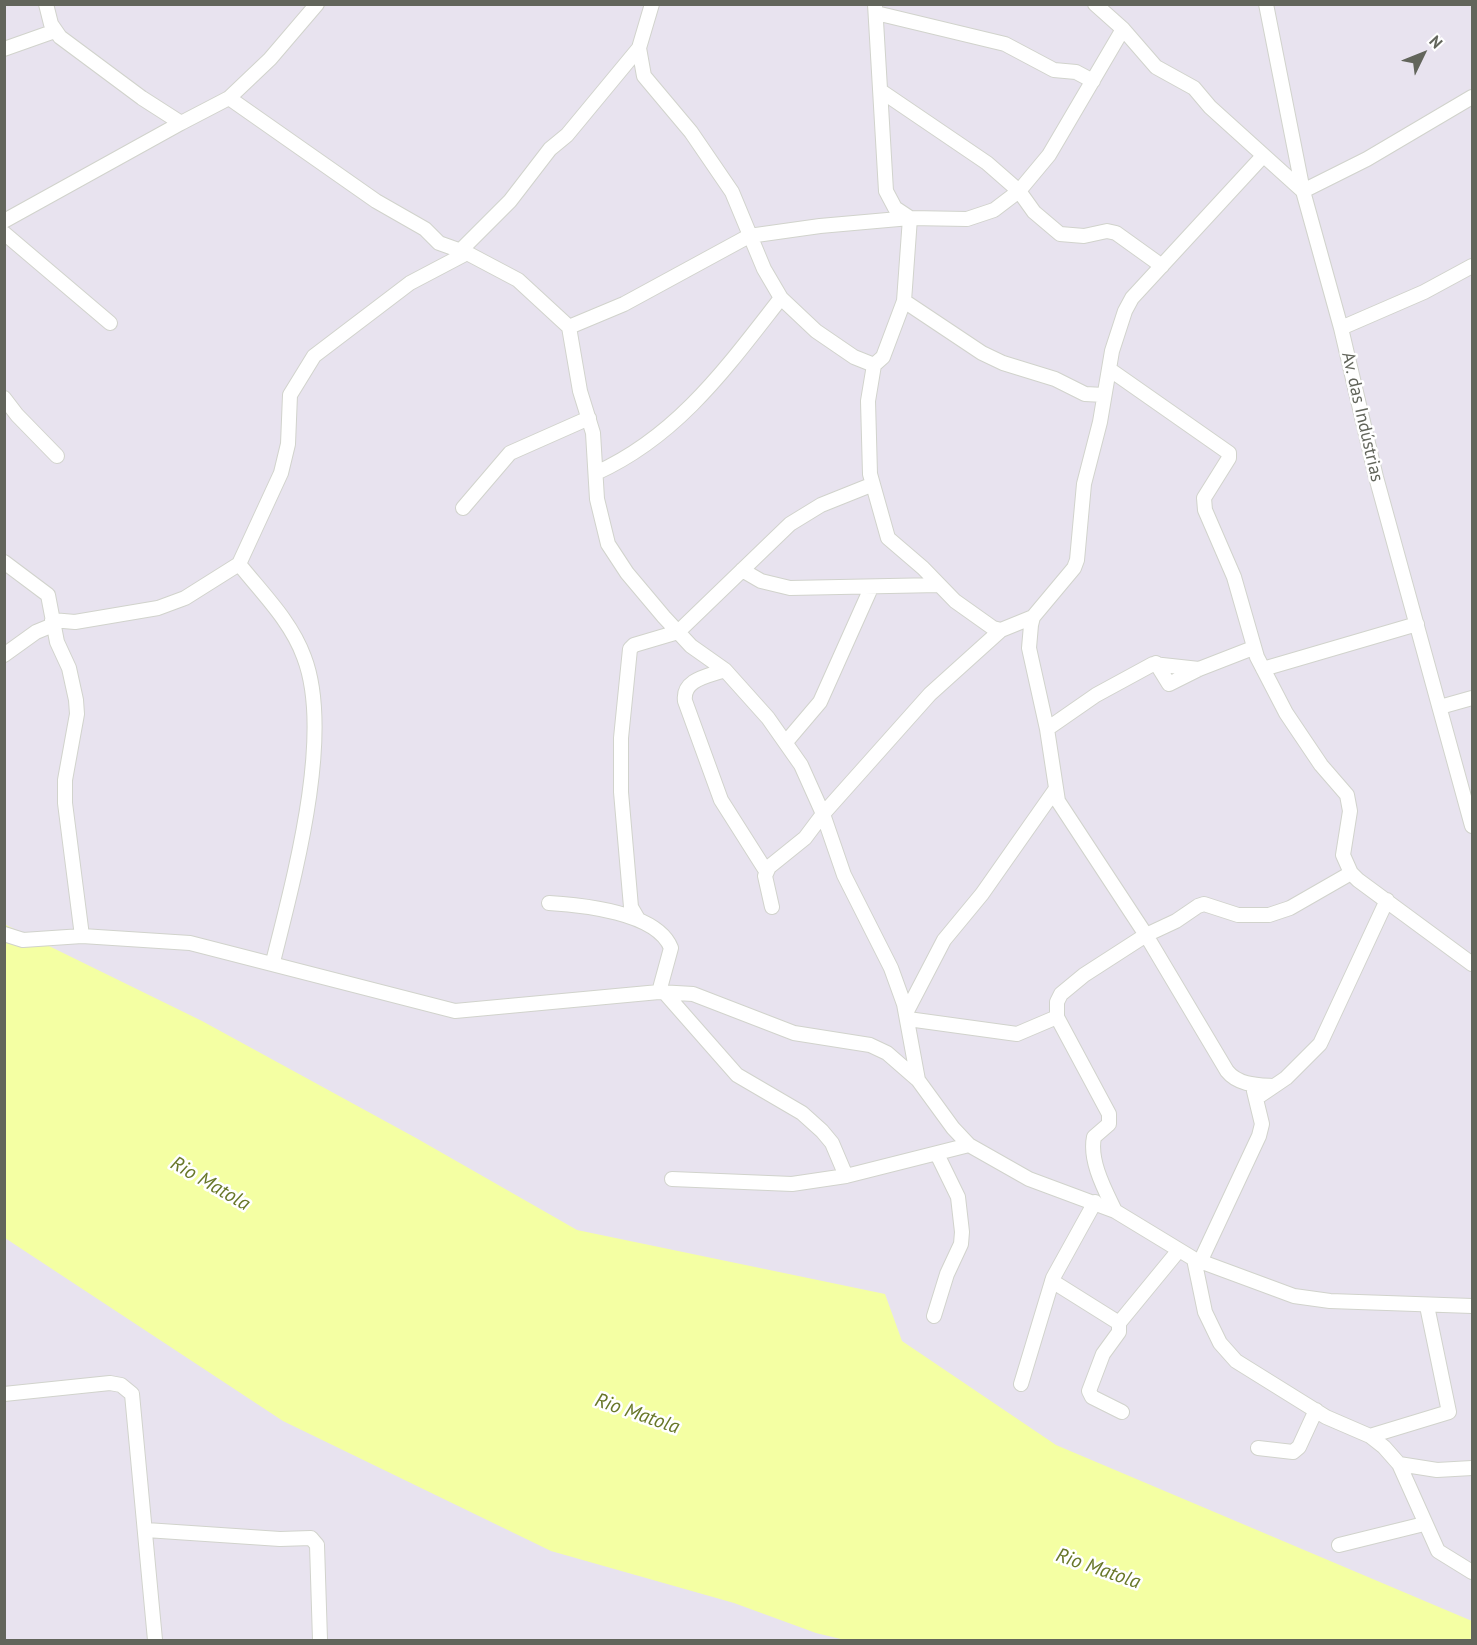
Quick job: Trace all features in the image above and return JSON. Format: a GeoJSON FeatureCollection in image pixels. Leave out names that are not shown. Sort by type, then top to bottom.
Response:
{"type":"FeatureCollection","features":[{"type":"Feature","properties":{"kind":"street"},"geometry":{"type":"LineString","coordinates":[[46,4],[56,31],[142,98],[181,123]]}},
{"type":"Feature","properties":{"kind":"street"},"geometry":{"type":"LineString","coordinates":[[4,221],[229,98],[270,59],[317,4]]}},
{"type":"Feature","properties":{"kind":"street"},"geometry":{"type":"LineString","coordinates":[[652,4],[639,48],[644,76],[691,132],[732,192],[749,236],[781,298],[816,331],[854,357],[874,365]]}},
{"type":"Feature","properties":{"kind":"street"},"geometry":{"type":"LineString","coordinates":[[1095,4],[1123,28],[1156,66],[1194,88],[1210,107],[1303,191],[1367,159],[1473,97]]}},
{"type":"Feature","properties":{"kind":"street","name":"Av. das Indústrias"},"geometry":{"type":"LineString","coordinates":[[1266,4],[1303,191],[1341,328],[1376,477],[1473,826]]}},
{"type":"Feature","properties":{"kind":"street"},"geometry":{"type":"LineString","coordinates":[[910,218],[896,208],[886,191],[875,9],[1005,44],[1054,70],[1076,72],[1093,81]]}},
{"type":"Feature","properties":{"kind":"street"},"geometry":{"type":"LineString","coordinates":[[569,327],[624,304],[749,236],[820,226],[910,218],[950,221],[982,216],[1002,206],[1019,191],[1064,134],[1123,28]]}},
{"type":"Feature","properties":{"kind":"street"},"geometry":{"type":"LineString","coordinates":[[4,49],[56,31]]}},
{"type":"Feature","properties":{"kind":"street"},"geometry":{"type":"LineString","coordinates":[[4,655],[53,623],[75,622],[158,608],[185,598],[239,564],[281,473],[288,444],[290,395],[314,356],[410,283],[463,252],[510,201],[550,149],[574,127],[639,48]]}},
{"type":"Feature","properties":{"kind":"street"},"geometry":{"type":"LineString","coordinates":[[626,63],[641,66]]}},
{"type":"Feature","properties":{"kind":"street"},"geometry":{"type":"LineString","coordinates":[[881,91],[987,163],[1019,191],[1034,212],[1060,234],[1084,236],[1107,231],[1116,233],[1162,266]]}},
{"type":"Feature","properties":{"kind":"street"},"geometry":{"type":"LineString","coordinates":[[229,98],[376,201],[425,229],[439,243],[463,252],[518,280],[569,327],[580,391],[593,433],[599,510],[608,544],[627,573],[678,632],[691,646],[725,670],[786,742],[801,765],[823,814],[844,875],[891,968],[907,1016],[918,1080]]}},
{"type":"Feature","properties":{"kind":"street"},"geometry":{"type":"LineString","coordinates":[[766,871],[805,838],[823,814],[930,694],[1001,630],[1033,617],[1074,568],[1084,484],[1100,422],[1109,369],[1125,311],[1132,298],[1263,156]]}},
{"type":"Feature","properties":{"kind":"street"},"geometry":{"type":"LineString","coordinates":[[910,218],[904,301],[883,357],[874,365],[868,401],[871,485],[888,538],[980,620],[1001,630]]}},
{"type":"Feature","properties":{"kind":"street"},"geometry":{"type":"LineString","coordinates":[[4,233],[110,323]]}},
{"type":"Feature","properties":{"kind":"street"},"geometry":{"type":"LineString","coordinates":[[1341,328],[1424,292],[1473,266]]}},
{"type":"Feature","properties":{"kind":"street"},"geometry":{"type":"LineString","coordinates":[[596,473],[651,443],[691,409],[781,298]]}},
{"type":"Feature","properties":{"kind":"street"},"geometry":{"type":"LineString","coordinates":[[904,301],[982,353],[1003,363],[1055,379],[1084,394],[1104,395]]}},
{"type":"Feature","properties":{"kind":"street"},"geometry":{"type":"LineString","coordinates":[[1109,369],[1229,453],[1229,458],[1204,498],[1204,504],[1234,577],[1250,626],[1253,648],[1263,669],[1321,765],[1347,795],[1350,811],[1343,855],[1351,873],[1473,964]]}},
{"type":"Feature","properties":{"kind":"street"},"geometry":{"type":"LineString","coordinates":[[4,398],[17,415],[57,456]]}},
{"type":"Feature","properties":{"kind":"street"},"geometry":{"type":"LineString","coordinates":[[463,508],[510,453],[589,418]]}},
{"type":"Feature","properties":{"kind":"street"},"geometry":{"type":"LineString","coordinates":[[638,919],[631,907],[621,792],[621,738],[628,654],[634,645],[678,632],[790,524],[821,505],[871,485]]}},
{"type":"Feature","properties":{"kind":"street"},"geometry":{"type":"LineString","coordinates":[[4,562],[48,595],[57,642],[69,668],[76,700],[77,714],[65,780],[65,803],[82,936]]}},
{"type":"Feature","properties":{"kind":"street"},"geometry":{"type":"LineString","coordinates":[[239,564],[294,636],[304,657],[313,694],[312,771],[273,962]]}},
{"type":"Feature","properties":{"kind":"street"},"geometry":{"type":"LineString","coordinates":[[742,570],[773,585],[871,588],[939,585]]}},
{"type":"Feature","properties":{"kind":"street"},"geometry":{"type":"LineString","coordinates":[[786,742],[820,702],[871,588]]}},
{"type":"Feature","properties":{"kind":"street"},"geometry":{"type":"LineString","coordinates":[[1033,617],[1029,648],[1047,729],[1055,790],[1060,806],[1146,935],[1227,1071],[1234,1079],[1249,1084],[1273,1086]]}},
{"type":"Feature","properties":{"kind":"street"},"geometry":{"type":"LineString","coordinates":[[1263,669],[1417,624]]}},
{"type":"Feature","properties":{"kind":"street"},"geometry":{"type":"LineString","coordinates":[[1047,729],[1096,695],[1156,663],[1169,684],[1198,669],[1253,648]]}},
{"type":"Feature","properties":{"kind":"street"},"geometry":{"type":"LineString","coordinates":[[725,670],[690,683],[685,691],[686,701],[725,808],[766,871],[772,907]]}},
{"type":"Feature","properties":{"kind":"street"},"geometry":{"type":"LineString","coordinates":[[1440,707],[1473,698]]}},
{"type":"Feature","properties":{"kind":"street"},"geometry":{"type":"LineString","coordinates":[[907,1016],[944,940],[982,894],[1055,790]]}},
{"type":"Feature","properties":{"kind":"street"},"geometry":{"type":"LineString","coordinates":[[1115,1211],[1097,1168],[1093,1146],[1094,1137],[1109,1124],[1109,1114],[1057,1017],[1057,1002],[1061,994],[1084,975],[1146,935],[1176,921],[1201,904],[1238,915],[1269,915],[1290,908],[1351,873]]}},
{"type":"Feature","properties":{"kind":"street"},"geometry":{"type":"LineString","coordinates":[[1258,1097],[1298,1068],[1324,1037],[1329,1020],[1341,1002],[1387,900]]}},
{"type":"Feature","properties":{"kind":"street"},"geometry":{"type":"LineString","coordinates":[[549,903],[597,908],[638,919],[658,932],[671,948],[661,992]]}},
{"type":"Feature","properties":{"kind":"street"},"geometry":{"type":"LineString","coordinates":[[4,934],[23,940],[82,936],[190,943],[273,962],[308,974],[455,1011],[661,992],[706,997],[794,1033],[870,1045],[887,1053],[918,1080],[953,1128],[969,1145],[1029,1179],[1115,1211],[1197,1260],[1294,1296],[1330,1301],[1473,1306]]}},
{"type":"Feature","properties":{"kind":"street"},"geometry":{"type":"LineString","coordinates":[[661,992],[737,1075],[802,1113],[822,1131],[832,1143],[846,1176]]}},
{"type":"Feature","properties":{"kind":"street"},"geometry":{"type":"LineString","coordinates":[[907,1016],[1017,1034],[1057,1017]]}},
{"type":"Feature","properties":{"kind":"street"},"geometry":{"type":"LineString","coordinates":[[1249,1084],[1258,1097],[1262,1124],[1259,1136],[1197,1260],[1205,1312],[1220,1343],[1236,1360],[1316,1410],[1370,1436],[1399,1464],[1424,1524],[1436,1541],[1438,1551],[1472,1571]]}},
{"type":"Feature","properties":{"kind":"street"},"geometry":{"type":"LineString","coordinates":[[672,1179],[710,1182],[743,1180],[783,1185],[846,1176],[969,1145]]}},
{"type":"Feature","properties":{"kind":"street"},"geometry":{"type":"LineString","coordinates":[[934,1316],[947,1274],[961,1244],[962,1232],[958,1197],[937,1154]]}},
{"type":"Feature","properties":{"kind":"street"},"geometry":{"type":"LineString","coordinates":[[1021,1384],[1052,1281],[1095,1202]]}},
{"type":"Feature","properties":{"kind":"street"},"geometry":{"type":"LineString","coordinates":[[1122,1412],[1092,1397],[1089,1391],[1103,1354],[1119,1332],[1119,1323],[1179,1250]]}},
{"type":"Feature","properties":{"kind":"street"},"geometry":{"type":"LineString","coordinates":[[1052,1281],[1119,1323]]}},
{"type":"Feature","properties":{"kind":"street"},"geometry":{"type":"LineString","coordinates":[[1370,1436],[1449,1412],[1427,1306]]}},
{"type":"Feature","properties":{"kind":"street"},"geometry":{"type":"LineString","coordinates":[[4,1394],[110,1383],[129,1389],[132,1394],[155,1641]]}},
{"type":"Feature","properties":{"kind":"street"},"geometry":{"type":"LineString","coordinates":[[1258,1448],[1293,1452],[1299,1446],[1316,1410]]}},
{"type":"Feature","properties":{"kind":"street"},"geometry":{"type":"LineString","coordinates":[[1399,1464],[1437,1470],[1473,1468]]}},
{"type":"Feature","properties":{"kind":"street"},"geometry":{"type":"LineString","coordinates":[[1339,1545],[1424,1524]]}},
{"type":"Feature","properties":{"kind":"street"},"geometry":{"type":"LineString","coordinates":[[146,1530],[280,1539],[311,1538],[317,1545],[320,1641]]}},
{"type":"Feature","properties":{"kind":"water","name":"Rio Matola"},"geometry":{"type":"Polygon","coordinates":[[[4,924],[202,1021],[416,1138],[577,1230],[885,1294],[902,1341],[1056,1445],[1472,1621],[1472,1640],[845,1640],[816,1633],[734,1603],[551,1551],[283,1421],[5,1238],[4,924]]]}}]}
